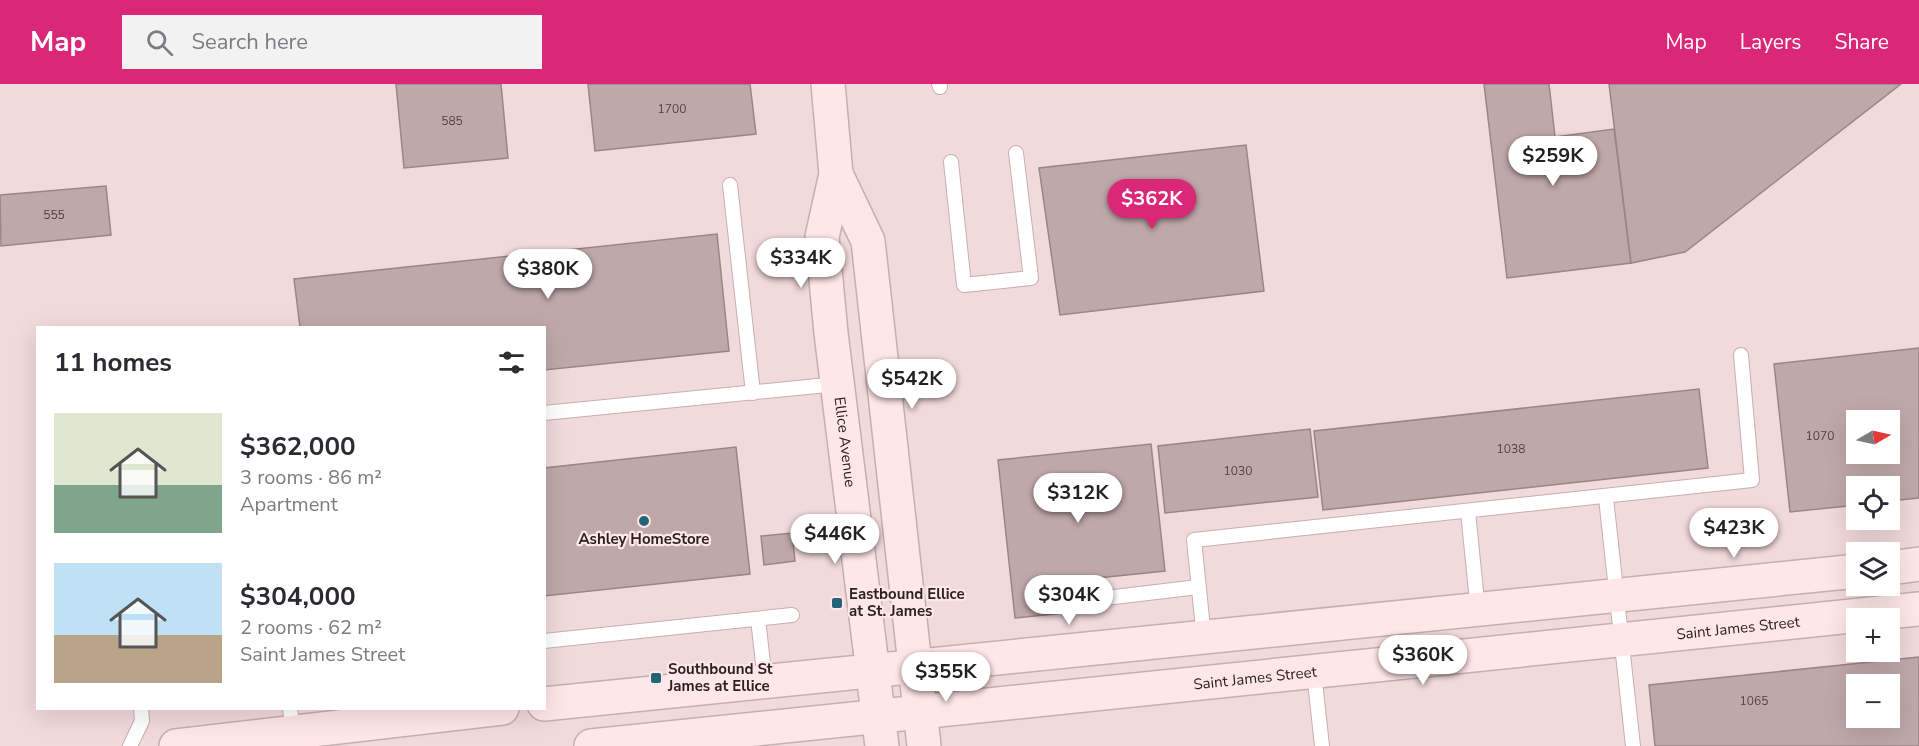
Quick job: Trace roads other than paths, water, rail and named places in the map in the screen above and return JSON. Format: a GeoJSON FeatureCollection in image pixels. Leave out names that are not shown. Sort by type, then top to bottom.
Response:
{"type":"FeatureCollection","features":[{"type":"Feature","properties":{"kind":"main road","name":"Ellice Avenue"},"geometry":{"type":"LineString","coordinates":[[828,84],[836,174],[822,237],[837,384],[881,731]]}},
{"type":"Feature","properties":{"kind":"main road","name":"Ellice Avenue"},"geometry":{"type":"LineString","coordinates":[[836,174],[868,241],[924,746]]}},
{"type":"Feature","properties":{"kind":"main road"},"geometry":{"type":"LineString","coordinates":[[1900,567],[1919,564]]}},
{"type":"Feature","properties":{"kind":"main road"},"geometry":{"type":"LineString","coordinates":[[546,704],[1478,612],[1846,572]]}},
{"type":"Feature","properties":{"kind":"main road","name":"Saint James Street"},"geometry":{"type":"LineString","coordinates":[[591,746],[881,731],[921,712],[1919,609]]}},
{"type":"Feature","properties":{"kind":"main road"},"geometry":{"type":"LineString","coordinates":[[176,746],[291,729],[482,710]]}},
{"type":"Feature","properties":{"kind":"lane"},"geometry":{"type":"LineString","coordinates":[[951,162],[964,285],[1031,278],[1016,153]]}},
{"type":"Feature","properties":{"kind":"lane"},"geometry":{"type":"LineString","coordinates":[[730,185],[753,393]]}},
{"type":"Feature","properties":{"kind":"lane"},"geometry":{"type":"LineString","coordinates":[[1204,638],[1194,540],[1606,498],[1752,480],[1741,355]]}},
{"type":"Feature","properties":{"kind":"lane"},"geometry":{"type":"LineString","coordinates":[[546,413],[837,384]]}},
{"type":"Feature","properties":{"kind":"lane"},"geometry":{"type":"LineString","coordinates":[[1606,498],[1634,746]]}},
{"type":"Feature","properties":{"kind":"lane"},"geometry":{"type":"LineString","coordinates":[[1468,512],[1478,612]]}},
{"type":"Feature","properties":{"kind":"lane"},"geometry":{"type":"LineString","coordinates":[[1106,598],[1198,587]]}},
{"type":"Feature","properties":{"kind":"lane"},"geometry":{"type":"LineString","coordinates":[[546,641],[792,615]]}},
{"type":"Feature","properties":{"kind":"lane"},"geometry":{"type":"LineString","coordinates":[[758,619],[765,681]]}},
{"type":"Feature","properties":{"kind":"lane"},"geometry":{"type":"LineString","coordinates":[[1314,672],[1322,746]]}},
{"type":"Feature","properties":{"kind":"lane"},"geometry":{"type":"LineString","coordinates":[[130,746],[142,721],[141,710]]}},
{"type":"Feature","properties":{"kind":"place","name":"Ashley HomeStore"},"geometry":{"type":"Point","coordinates":[644,521]}},
{"type":"Feature","properties":{"kind":"place","name":"Eastbound Ellice at St. James"},"geometry":{"type":"Point","coordinates":[837,603]}},
{"type":"Feature","properties":{"kind":"place","name":"Southbound St James at Ellice"},"geometry":{"type":"Point","coordinates":[656,678]}}]}
